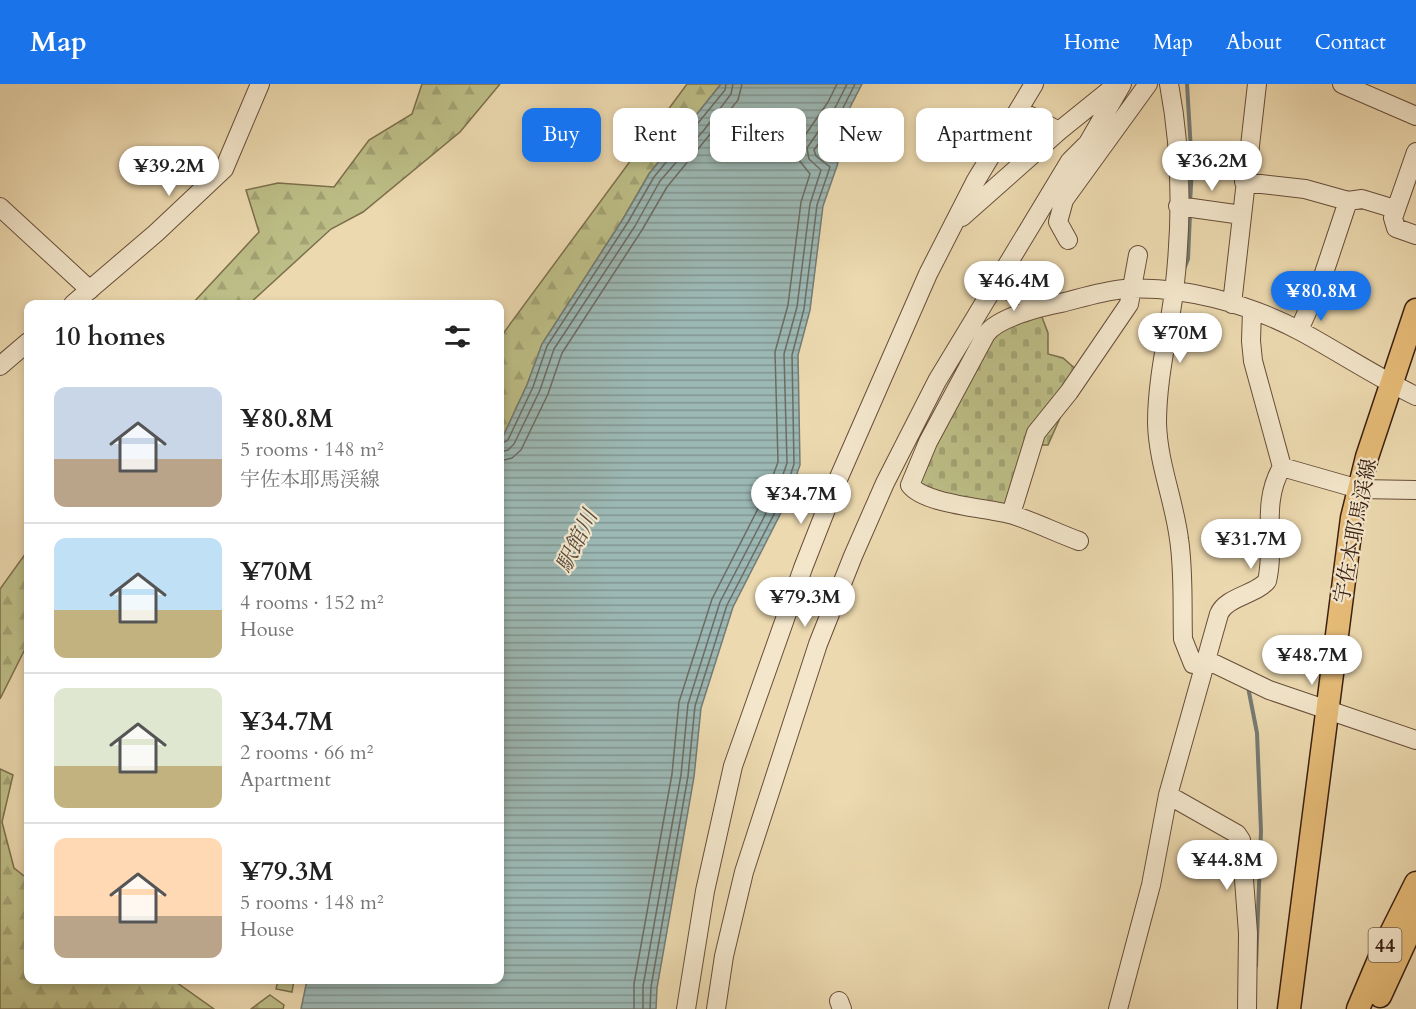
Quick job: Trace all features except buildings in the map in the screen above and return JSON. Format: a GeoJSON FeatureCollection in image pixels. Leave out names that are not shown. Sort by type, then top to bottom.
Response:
{"type":"FeatureCollection","features":[{"type":"Feature","properties":{"kind":"main road","name":"宇佐本耶馬渓線"},"geometry":{"type":"LineString","coordinates":[[1288,1009],[1327,710],[1359,489],[1416,310]]}},
{"type":"Feature","properties":{"kind":"main road","name":"44"},"geometry":{"type":"LineString","coordinates":[[1358,1009],[1416,883]]}},
{"type":"Feature","properties":{"kind":"main road","name":"44"},"geometry":{"type":"LineString","coordinates":[[1375,1009],[1416,918]]}},
{"type":"Feature","properties":{"kind":"street"},"geometry":{"type":"LineString","coordinates":[[78,300],[156,233],[224,169],[260,84]]}},
{"type":"Feature","properties":{"kind":"street"},"geometry":{"type":"LineString","coordinates":[[1020,108],[1034,84]]}},
{"type":"Feature","properties":{"kind":"street"},"geometry":{"type":"LineString","coordinates":[[953,225],[1059,131],[1120,84]]}},
{"type":"Feature","properties":{"kind":"street"},"geometry":{"type":"LineString","coordinates":[[716,1009],[724,956],[744,872],[835,600],[890,473],[937,381],[993,285],[1070,161],[1088,143],[1120,84]]}},
{"type":"Feature","properties":{"kind":"street"},"geometry":{"type":"LineString","coordinates":[[1068,240],[1058,222],[1064,200],[1148,84]]}},
{"type":"Feature","properties":{"kind":"street"},"geometry":{"type":"LineString","coordinates":[[1169,84],[1178,144],[1178,206],[1174,292],[1159,391],[1159,444],[1179,538],[1183,639],[1193,664],[1215,664],[1260,687],[1416,740]]}},
{"type":"Feature","properties":{"kind":"street"},"geometry":{"type":"LineString","coordinates":[[1232,304],[1244,182],[1257,84]]}},
{"type":"Feature","properties":{"kind":"street"},"geometry":{"type":"LineString","coordinates":[[1342,84],[1416,116]]}},
{"type":"Feature","properties":{"kind":"street"},"geometry":{"type":"LineString","coordinates":[[1053,128],[1059,131]]}},
{"type":"Feature","properties":{"kind":"street"},"geometry":{"type":"LineString","coordinates":[[1416,152],[1393,218],[1396,228],[1416,235]]}},
{"type":"Feature","properties":{"kind":"street"},"geometry":{"type":"LineString","coordinates":[[686,1009],[705,891],[737,756],[803,568],[836,484],[928,274],[987,162]]}},
{"type":"Feature","properties":{"kind":"street"},"geometry":{"type":"LineString","coordinates":[[1244,182],[1305,189],[1348,201],[1362,199],[1395,209]]}},
{"type":"Feature","properties":{"kind":"street"},"geometry":{"type":"LineString","coordinates":[[1299,330],[1323,276],[1348,201]]}},
{"type":"Feature","properties":{"kind":"street"},"geometry":{"type":"LineString","coordinates":[[1178,206],[1242,215]]}},
{"type":"Feature","properties":{"kind":"street"},"geometry":{"type":"LineString","coordinates":[[0,207],[90,290]]}},
{"type":"Feature","properties":{"kind":"street"},"geometry":{"type":"LineString","coordinates":[[1011,514],[1036,433],[1096,354],[1129,304],[1134,289],[1138,255]]}},
{"type":"Feature","properties":{"kind":"street"},"geometry":{"type":"LineString","coordinates":[[993,285],[1048,306]]}},
{"type":"Feature","properties":{"kind":"street"},"geometry":{"type":"LineString","coordinates":[[1079,541],[1011,514],[964,507],[918,491],[910,485],[910,479],[989,330],[1002,322],[1048,306],[1134,289],[1174,292],[1252,310],[1299,330],[1391,384],[1416,396]]}},
{"type":"Feature","properties":{"kind":"street"},"geometry":{"type":"LineString","coordinates":[[1118,1009],[1151,885],[1168,795],[1221,610],[1257,590],[1267,581],[1269,513],[1275,483],[1282,467],[1254,361],[1251,341],[1252,310]]}},
{"type":"Feature","properties":{"kind":"street"},"geometry":{"type":"LineString","coordinates":[[0,366],[24,345]]}},
{"type":"Feature","properties":{"kind":"street"},"geometry":{"type":"LineString","coordinates":[[1282,467],[1359,489],[1416,490]]}},
{"type":"Feature","properties":{"kind":"street"},"geometry":{"type":"LineString","coordinates":[[1168,795],[1237,834],[1241,840],[1248,933],[1247,1009]]}},
{"type":"Feature","properties":{"kind":"green space"},"geometry":{"type":"Polygon","coordinates":[[[422,84],[500,84],[460,132],[363,212],[331,229],[253,300],[196,300],[259,232],[246,190],[278,183],[334,187],[369,140],[412,114],[422,84]]]}},
{"type":"Feature","properties":{"kind":"green space"},"geometry":{"type":"Polygon","coordinates":[[[687,84],[721,84],[698,113],[698,108],[669,108],[687,84]]]}},
{"type":"Feature","properties":{"kind":"green space"},"geometry":{"type":"Polygon","coordinates":[[[630,162],[659,162],[542,344],[527,385],[504,434],[504,332],[630,162]]]}},
{"type":"Feature","properties":{"kind":"green space"},"geometry":{"type":"Polygon","coordinates":[[[1040,312],[1048,333],[1048,354],[1063,358],[1080,373],[1048,445],[1036,445],[1009,507],[920,489],[915,478],[989,334],[1040,312]]]}},
{"type":"Feature","properties":{"kind":"green space"},"geometry":{"type":"Polygon","coordinates":[[[24,556],[24,651],[0,699],[0,589],[24,556]]]}},
{"type":"Feature","properties":{"kind":"green space"},"geometry":{"type":"Polygon","coordinates":[[[0,769],[13,775],[2,822],[14,868],[24,876],[24,984],[179,984],[214,1009],[0,1009],[0,769]]]}},
{"type":"Feature","properties":{"kind":"green space"},"geometry":{"type":"Polygon","coordinates":[[[277,984],[293,984],[292,992],[276,989],[277,984]]]}},
{"type":"Feature","properties":{"kind":"green space"},"geometry":{"type":"Polygon","coordinates":[[[270,995],[284,1005],[283,1009],[251,1009],[270,995]]]}},
{"type":"Feature","properties":{"kind":"water","name":"駅館川"},"geometry":{"type":"Polygon","coordinates":[[[721,84],[862,84],[850,108],[818,108],[818,162],[838,163],[823,206],[810,310],[798,355],[800,465],[789,497],[733,607],[701,708],[694,777],[657,988],[656,1009],[301,1009],[306,984],[504,984],[504,434],[527,385],[542,344],[659,162],[698,162],[698,113],[721,84]]]}},
{"type":"Feature","properties":{"kind":"waterway"},"geometry":{"type":"LineString","coordinates":[[1187,84],[1192,168],[1190,203]]}},
{"type":"Feature","properties":{"kind":"waterway"},"geometry":{"type":"LineString","coordinates":[[1184,269],[1188,259],[1190,214]]}},
{"type":"Feature","properties":{"kind":"waterway"},"geometry":{"type":"LineString","coordinates":[[1248,687],[1257,733],[1261,831],[1256,966]]}}]}
